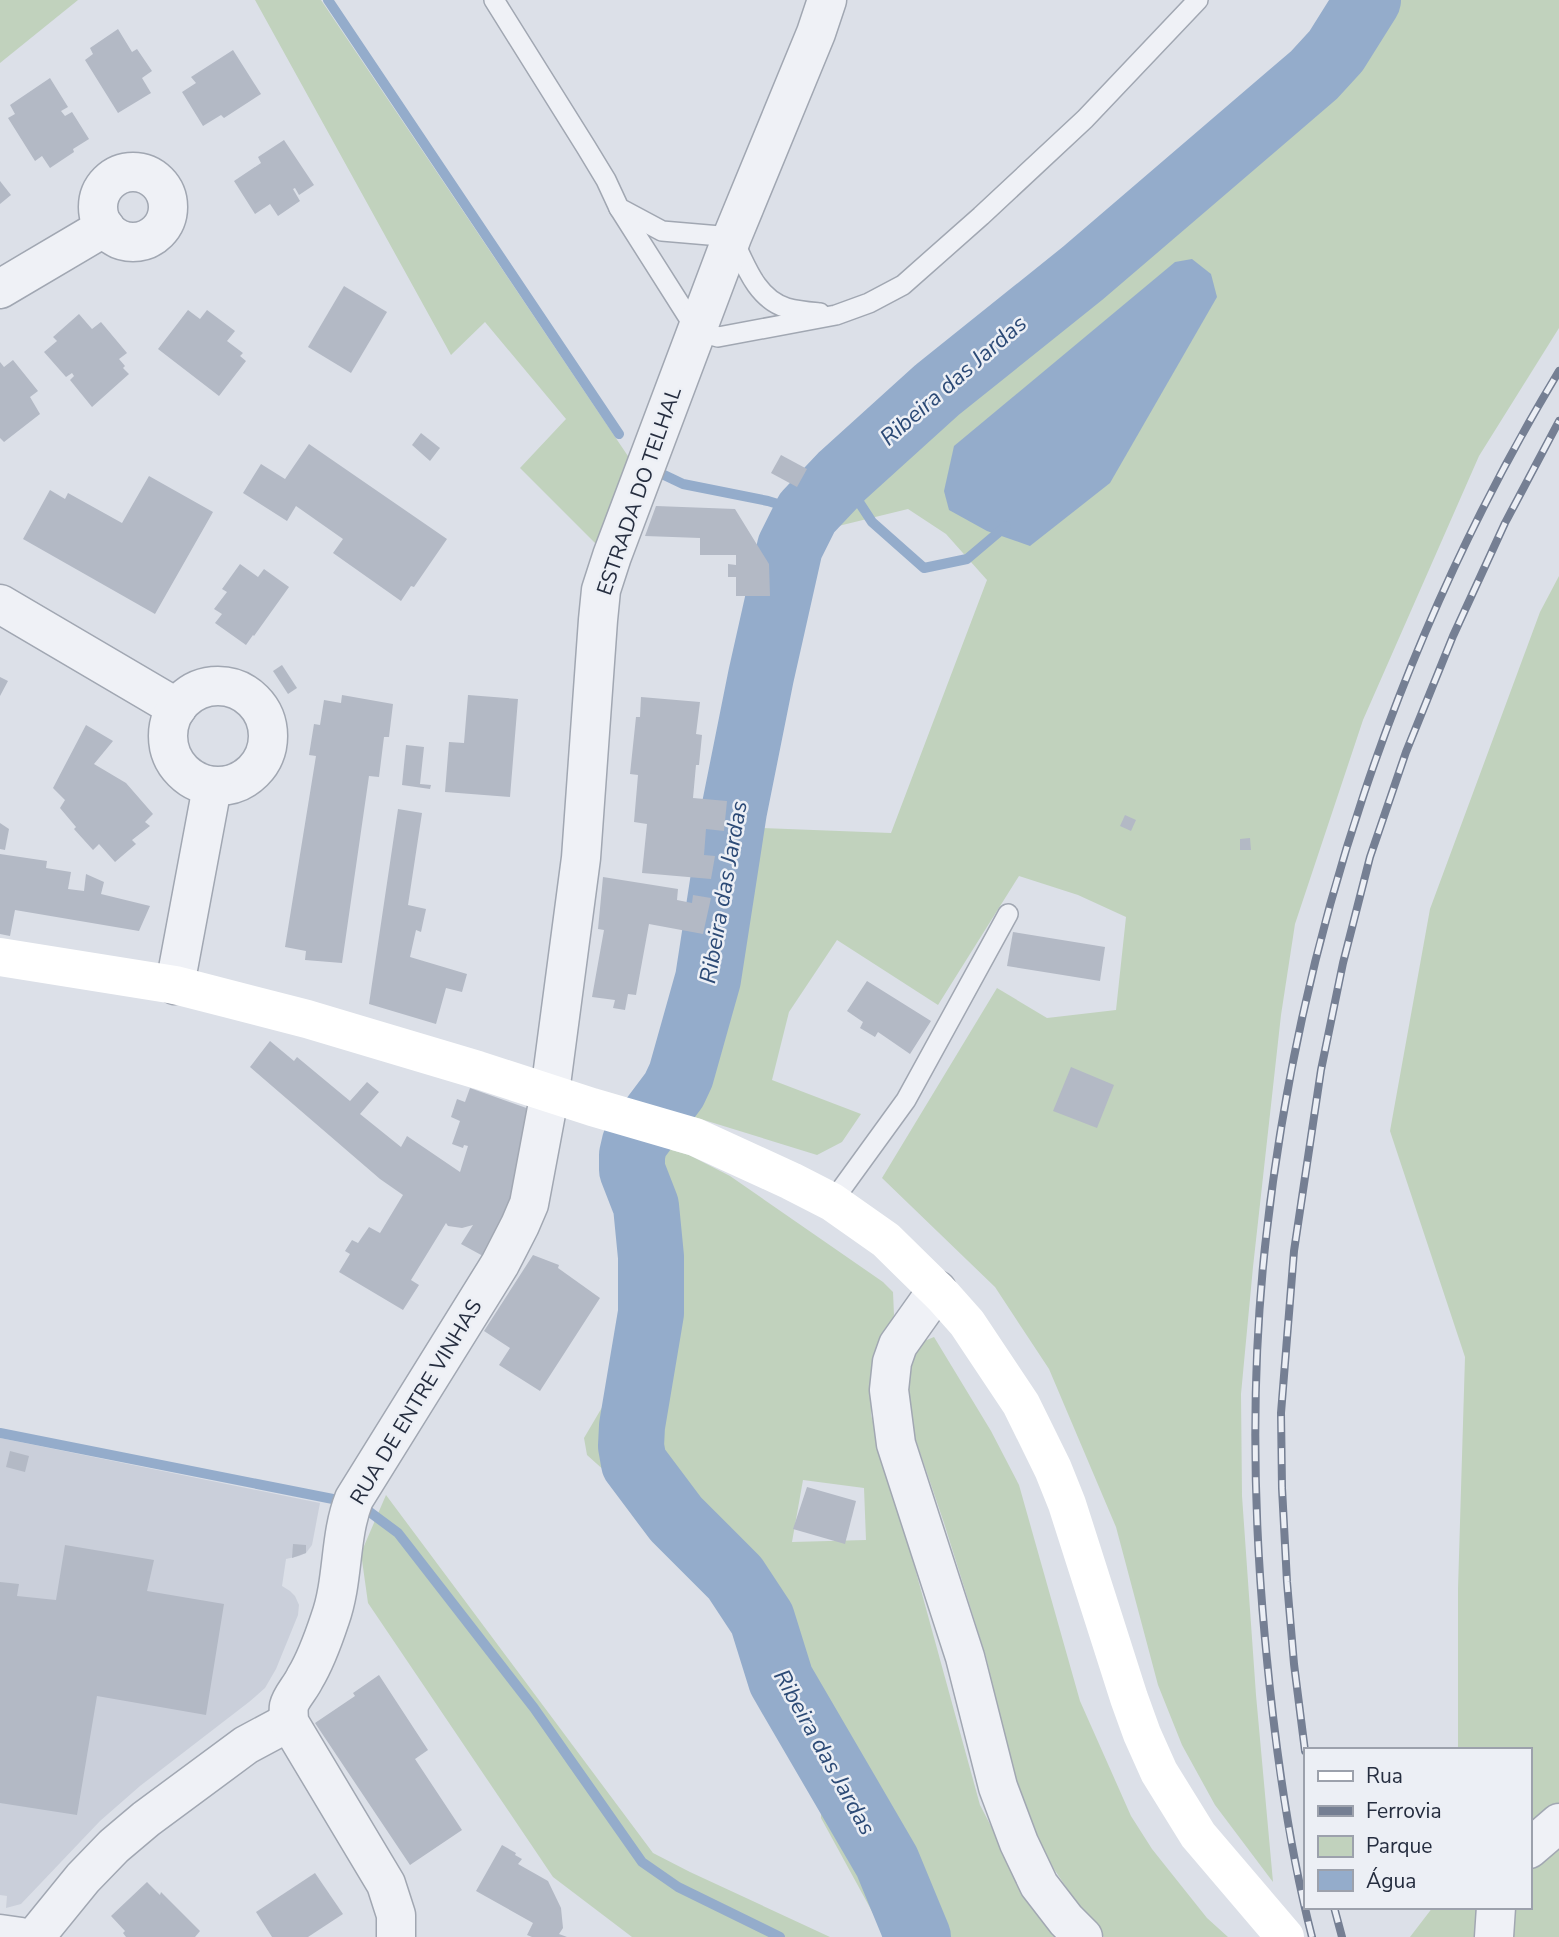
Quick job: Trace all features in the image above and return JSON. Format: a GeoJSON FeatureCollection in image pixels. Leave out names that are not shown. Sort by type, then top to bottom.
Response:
{"type":"FeatureCollection","features":[{"type":"Feature","properties":{"kind":"main road"},"geometry":{"type":"LineString","coordinates":[[0,957],[175,985],[307,1019],[695,1137],[831,1202],[886,1240],[967,1323],[1021,1404],[1054,1469],[1079,1538],[1129,1698],[1159,1772],[1198,1835],[1283,1935]]}},
{"type":"Feature","properties":{"kind":"street","name":"ESTRADA DO TELHAL"},"geometry":{"type":"LineString","coordinates":[[550,1092],[581,858],[601,590],[732,237],[827,0]]}},
{"type":"Feature","properties":{"kind":"street"},"geometry":{"type":"LineString","coordinates":[[0,289],[105,227]]}},
{"type":"Feature","properties":{"kind":"street"},"geometry":{"type":"LineString","coordinates":[[0,604],[177,708]]}},
{"type":"Feature","properties":{"kind":"street"},"geometry":{"type":"LineString","coordinates":[[203,688],[235,688],[250,696],[261,708],[268,723],[269,740],[265,756],[256,770],[243,781],[212,787],[195,782],[181,771],[172,757],[168,740],[169,724],[177,708],[188,696],[203,688]]}},
{"type":"Feature","properties":{"kind":"street"},"geometry":{"type":"LineString","coordinates":[[175,985],[212,787]]}},
{"type":"Feature","properties":{"kind":"street","name":"RUA DE ENTRE VINHAS"},"geometry":{"type":"LineString","coordinates":[[289,1722],[289,1704],[306,1678],[332,1615],[342,1545],[354,1499],[500,1264],[520,1225],[529,1204],[550,1092]]}},
{"type":"Feature","properties":{"kind":"street"},"geometry":{"type":"LineString","coordinates":[[937,1290],[898,1345],[892,1363],[889,1390],[896,1444],[965,1657],[998,1787],[1015,1832],[1039,1885],[1083,1937]]}},
{"type":"Feature","properties":{"kind":"street"},"geometry":{"type":"LineString","coordinates":[[35,1937],[83,1878],[114,1846],[246,1745],[289,1722],[386,1884],[396,1915],[396,1937]]}},
{"type":"Feature","properties":{"kind":"street"},"geometry":{"type":"LineString","coordinates":[[1531,1847],[1559,1823]]}},
{"type":"Feature","properties":{"kind":"street"},"geometry":{"type":"LineString","coordinates":[[1494,1937],[1496,1909]]}},
{"type":"Feature","properties":{"kind":"street"},"geometry":{"type":"LineString","coordinates":[[0,1934],[21,1937]]}},
{"type":"Feature","properties":{"kind":"lane"},"geometry":{"type":"LineString","coordinates":[[494,0],[592,158],[619,208],[697,331],[718,337],[836,315],[869,303],[903,285],[1085,119],[1198,0]]}},
{"type":"Feature","properties":{"kind":"lane"},"geometry":{"type":"LineString","coordinates":[[619,208],[662,230],[732,237],[766,298],[786,308],[836,315]]}},
{"type":"Feature","properties":{"kind":"lane"},"geometry":{"type":"LineString","coordinates":[[831,1202],[906,1100],[1008,914]]}},
{"type":"Feature","properties":{"kind":"shaded area"},"geometry":{"type":"Polygon","coordinates":[[[0,1438],[320,1503],[312,1545],[306,1553],[286,1559],[282,1586],[295,1596],[299,1605],[298,1615],[276,1669],[265,1688],[140,1786],[100,1821],[21,1904],[6,1908],[7,1896],[0,1895],[0,1438]]]}},
{"type":"Feature","properties":{"kind":"green space"},"geometry":{"type":"Polygon","coordinates":[[[0,0],[78,0],[0,63],[0,0]]]}},
{"type":"Feature","properties":{"kind":"green space"},"geometry":{"type":"Polygon","coordinates":[[[255,0],[321,0],[636,468],[597,545],[520,468],[566,419],[485,322],[451,355],[255,0]]]}},
{"type":"Feature","properties":{"kind":"green space"},"geometry":{"type":"Polygon","coordinates":[[[1348,0],[1559,0],[1559,328],[1479,456],[1363,720],[1295,924],[1281,1015],[1241,1394],[1242,1496],[1273,1882],[1215,1805],[1182,1745],[1158,1685],[1116,1527],[1049,1369],[995,1287],[882,1178],[997,988],[1047,1018],[1116,1010],[1126,917],[1078,895],[1019,876],[938,1005],[837,940],[789,1012],[772,1080],[861,1114],[842,1142],[817,1155],[639,1100],[667,1065],[689,989],[781,538],[836,463],[1272,88],[1348,0]],[[908,509],[822,530],[760,828],[891,833],[987,580],[946,534],[908,509]]]}},
{"type":"Feature","properties":{"kind":"green space"},"geometry":{"type":"Polygon","coordinates":[[[1559,576],[1559,1937],[1410,1937],[1431,1909],[1531,1909],[1531,1748],[1458,1748],[1458,1589],[1465,1357],[1390,1131],[1430,909],[1540,612],[1559,576]]]}},
{"type":"Feature","properties":{"kind":"green space"},"geometry":{"type":"Polygon","coordinates":[[[605,1131],[689,1155],[730,1176],[883,1282],[893,1292],[894,1315],[872,1370],[871,1415],[980,1805],[1017,1876],[1057,1937],[886,1937],[821,1818],[821,1776],[777,1698],[744,1628],[656,1517],[587,1455],[584,1438],[614,1387],[627,1292],[605,1131]],[[803,1480],[792,1542],[866,1540],[864,1488],[803,1480]]]}},
{"type":"Feature","properties":{"kind":"green space"},"geometry":{"type":"Polygon","coordinates":[[[934,1337],[991,1431],[1019,1485],[1080,1701],[1131,1816],[1152,1849],[1207,1918],[1228,1937],[1104,1937],[1086,1917],[1054,1869],[1023,1811],[986,1657],[909,1420],[907,1379],[917,1344],[934,1337]]]}},
{"type":"Feature","properties":{"kind":"green space"},"geometry":{"type":"Polygon","coordinates":[[[386,1495],[653,1853],[830,1937],[632,1937],[553,1877],[368,1603],[361,1553],[386,1495]]]}},
{"type":"Feature","properties":{"kind":"water"},"geometry":{"type":"Polygon","coordinates":[[[1192,259],[1211,274],[1217,297],[1110,483],[1030,546],[987,531],[949,510],[944,491],[954,446],[1175,262],[1192,259]]]}},
{"type":"Feature","properties":{"kind":"building"},"geometry":{"type":"Polygon","coordinates":[[[118,29],[132,52],[137,49],[152,71],[142,78],[151,93],[118,113],[85,60],[93,54],[90,48],[118,29]]]}},
{"type":"Feature","properties":{"kind":"building"},"geometry":{"type":"Polygon","coordinates":[[[233,50],[261,94],[224,118],[221,115],[203,126],[182,92],[196,83],[191,77],[233,50]]]}},
{"type":"Feature","properties":{"kind":"building"},"geometry":{"type":"Polygon","coordinates":[[[50,78],[68,107],[61,111],[65,116],[72,112],[89,139],[50,168],[42,156],[35,161],[8,118],[15,114],[10,105],[50,78]]]}},
{"type":"Feature","properties":{"kind":"building"},"geometry":{"type":"Polygon","coordinates":[[[284,140],[314,185],[299,195],[295,188],[293,189],[300,201],[278,216],[270,204],[255,214],[234,181],[261,163],[258,157],[284,140]]]}},
{"type":"Feature","properties":{"kind":"building"},"geometry":{"type":"Polygon","coordinates":[[[0,181],[11,195],[0,204],[0,181]]]}},
{"type":"Feature","properties":{"kind":"building"},"geometry":{"type":"Polygon","coordinates":[[[344,286],[387,312],[351,373],[308,347],[344,286]]]}},
{"type":"Feature","properties":{"kind":"building"},"geometry":{"type":"Polygon","coordinates":[[[188,310],[200,319],[207,310],[235,331],[227,341],[243,353],[240,356],[246,361],[219,396],[158,349],[188,310]]]}},
{"type":"Feature","properties":{"kind":"building"},"geometry":{"type":"Polygon","coordinates":[[[79,314],[92,329],[101,322],[127,353],[119,359],[129,374],[92,407],[70,380],[74,376],[72,373],[66,377],[44,352],[57,341],[53,337],[79,314]]]}},
{"type":"Feature","properties":{"kind":"building"},"geometry":{"type":"Polygon","coordinates":[[[13,360],[38,391],[30,397],[40,414],[4,442],[0,438],[0,362],[4,367],[13,360]]]}},
{"type":"Feature","properties":{"kind":"building"},"geometry":{"type":"Polygon","coordinates":[[[421,433],[440,448],[430,461],[412,445],[421,433]]]}},
{"type":"Feature","properties":{"kind":"building"},"geometry":{"type":"Polygon","coordinates":[[[309,444],[447,539],[401,601],[333,553],[343,539],[296,506],[287,521],[243,493],[261,464],[285,479],[309,444]]]}},
{"type":"Feature","properties":{"kind":"building"},"geometry":{"type":"Polygon","coordinates":[[[781,455],[807,469],[797,487],[771,473],[781,455]]]}},
{"type":"Feature","properties":{"kind":"building"},"geometry":{"type":"Polygon","coordinates":[[[149,476],[213,512],[155,614],[23,539],[50,490],[65,499],[68,493],[122,523],[149,476]]]}},
{"type":"Feature","properties":{"kind":"building"},"geometry":{"type":"Polygon","coordinates":[[[656,506],[735,509],[769,564],[770,596],[736,596],[736,577],[728,577],[728,564],[736,565],[736,555],[700,555],[700,538],[645,536],[656,506]]]}},
{"type":"Feature","properties":{"kind":"building"},"geometry":{"type":"Polygon","coordinates":[[[240,564],[258,577],[264,569],[289,587],[246,645],[215,623],[222,614],[214,609],[227,592],[222,589],[240,564]]]}},
{"type":"Feature","properties":{"kind":"building"},"geometry":{"type":"Polygon","coordinates":[[[282,665],[297,688],[288,694],[273,671],[282,665]]]}},
{"type":"Feature","properties":{"kind":"building"},"geometry":{"type":"Polygon","coordinates":[[[0,677],[8,681],[0,696],[0,677]]]}},
{"type":"Feature","properties":{"kind":"building"},"geometry":{"type":"Polygon","coordinates":[[[342,695],[393,704],[389,737],[384,737],[379,777],[369,776],[342,963],[305,960],[306,951],[285,947],[316,756],[309,755],[314,724],[320,725],[324,700],[341,703],[342,695]]]}},
{"type":"Feature","properties":{"kind":"building"},"geometry":{"type":"Polygon","coordinates":[[[468,695],[518,699],[510,797],[445,792],[449,742],[464,743],[468,695]]]}},
{"type":"Feature","properties":{"kind":"building"},"geometry":{"type":"Polygon","coordinates":[[[641,697],[700,702],[696,734],[702,735],[693,798],[727,801],[724,831],[706,829],[704,855],[715,856],[711,879],[642,873],[647,824],[634,822],[638,775],[630,774],[636,717],[640,717],[641,697]]]}},
{"type":"Feature","properties":{"kind":"building"},"geometry":{"type":"Polygon","coordinates":[[[86,725],[113,741],[94,764],[126,783],[153,814],[145,822],[150,826],[132,840],[136,844],[115,862],[99,844],[93,850],[74,829],[76,827],[60,808],[65,800],[53,788],[86,725]]]}},
{"type":"Feature","properties":{"kind":"building"},"geometry":{"type":"Polygon","coordinates":[[[406,745],[424,747],[420,784],[431,785],[430,789],[402,785],[406,745]]]}},
{"type":"Feature","properties":{"kind":"building"},"geometry":{"type":"Polygon","coordinates":[[[398,809],[422,813],[408,905],[426,909],[421,932],[416,930],[410,957],[467,974],[462,992],[446,988],[436,1024],[369,1004],[398,809]]]}},
{"type":"Feature","properties":{"kind":"building"},"geometry":{"type":"Polygon","coordinates":[[[1125,815],[1136,820],[1131,831],[1120,826],[1125,815]]]}},
{"type":"Feature","properties":{"kind":"building"},"geometry":{"type":"Polygon","coordinates":[[[0,823],[9,829],[5,850],[0,849],[0,823]]]}},
{"type":"Feature","properties":{"kind":"building"},"geometry":{"type":"Polygon","coordinates":[[[1250,838],[1251,850],[1240,850],[1240,839],[1250,838]]]}},
{"type":"Feature","properties":{"kind":"building"},"geometry":{"type":"Polygon","coordinates":[[[0,854],[47,861],[46,868],[71,872],[68,889],[84,891],[86,874],[104,882],[101,894],[150,906],[139,931],[15,910],[10,936],[0,934],[0,854]]]}},
{"type":"Feature","properties":{"kind":"building"},"geometry":{"type":"Polygon","coordinates":[[[603,877],[678,889],[677,900],[692,903],[693,895],[711,898],[703,934],[649,924],[636,995],[628,994],[625,1010],[613,1008],[615,1000],[592,997],[604,930],[598,929],[603,877]]]}},
{"type":"Feature","properties":{"kind":"building"},"geometry":{"type":"Polygon","coordinates":[[[1013,932],[1105,947],[1100,981],[1007,966],[1013,932]]]}},
{"type":"Feature","properties":{"kind":"building"},"geometry":{"type":"Polygon","coordinates":[[[867,981],[931,1021],[910,1054],[878,1032],[875,1037],[860,1028],[863,1022],[847,1011],[867,981]]]}},
{"type":"Feature","properties":{"kind":"building"},"geometry":{"type":"Polygon","coordinates":[[[270,1041],[294,1061],[297,1057],[350,1101],[367,1082],[379,1092],[360,1114],[401,1147],[407,1136],[460,1172],[468,1146],[464,1145],[463,1148],[452,1144],[460,1121],[451,1117],[457,1099],[465,1102],[470,1088],[532,1110],[512,1205],[483,1256],[461,1244],[473,1225],[462,1228],[448,1226],[446,1223],[411,1280],[419,1285],[403,1310],[339,1272],[350,1254],[345,1251],[352,1240],[358,1243],[369,1227],[380,1233],[403,1195],[380,1179],[250,1067],[270,1041]]]}},
{"type":"Feature","properties":{"kind":"building"},"geometry":{"type":"Polygon","coordinates":[[[1071,1067],[1114,1085],[1097,1128],[1053,1111],[1071,1067]]]}},
{"type":"Feature","properties":{"kind":"building"},"geometry":{"type":"Polygon","coordinates":[[[533,1255],[559,1265],[558,1268],[600,1298],[540,1391],[499,1365],[510,1348],[484,1331],[533,1255]]]}},
{"type":"Feature","properties":{"kind":"building"},"geometry":{"type":"Polygon","coordinates":[[[10,1451],[29,1456],[25,1472],[6,1467],[10,1451]]]}},
{"type":"Feature","properties":{"kind":"building"},"geometry":{"type":"Polygon","coordinates":[[[807,1487],[856,1501],[845,1544],[793,1529],[807,1487]]]}},
{"type":"Feature","properties":{"kind":"building"},"geometry":{"type":"Polygon","coordinates":[[[293,1544],[306,1545],[306,1553],[292,1558],[293,1544]]]}},
{"type":"Feature","properties":{"kind":"building"},"geometry":{"type":"Polygon","coordinates":[[[65,1545],[154,1560],[147,1591],[224,1604],[206,1715],[97,1696],[77,1815],[0,1803],[0,1582],[19,1584],[17,1596],[56,1600],[65,1545]]]}},
{"type":"Feature","properties":{"kind":"building"},"geometry":{"type":"Polygon","coordinates":[[[379,1675],[428,1750],[415,1759],[462,1830],[410,1865],[315,1723],[355,1696],[353,1693],[379,1675]]]}},
{"type":"Feature","properties":{"kind":"building"},"geometry":{"type":"Polygon","coordinates":[[[502,1845],[522,1859],[518,1864],[548,1881],[561,1908],[563,1928],[559,1934],[567,1937],[527,1935],[533,1923],[476,1891],[502,1845]]]}},
{"type":"Feature","properties":{"kind":"building"},"geometry":{"type":"Polygon","coordinates":[[[315,1873],[343,1914],[308,1937],[272,1937],[256,1912],[315,1873]]]}},
{"type":"Feature","properties":{"kind":"building"},"geometry":{"type":"Polygon","coordinates":[[[147,1882],[160,1895],[161,1892],[200,1931],[195,1937],[126,1937],[123,1933],[125,1931],[111,1916],[147,1882]]]}},
{"type":"Feature","properties":{"kind":"waterway"},"geometry":{"type":"LineString","coordinates":[[328,0],[619,434]]}},
{"type":"Feature","properties":{"kind":"waterway","name":"Ribeira das Jardas"},"geometry":{"type":"LineString","coordinates":[[918,1937],[887,1862],[781,1680],[762,1619],[735,1578],[676,1519],[634,1463],[632,1426],[651,1313],[651,1257],[646,1206],[632,1170],[635,1142],[674,1090],[681,1075],[708,979],[734,811],[761,676],[790,547],[807,513],[842,476],[937,390],[1083,273],[1314,75],[1336,51],[1368,0]]}},
{"type":"Feature","properties":{"kind":"waterway"},"geometry":{"type":"LineString","coordinates":[[662,474],[683,484],[768,501],[807,513]]}},
{"type":"Feature","properties":{"kind":"waterway"},"geometry":{"type":"LineString","coordinates":[[842,476],[872,522],[924,568],[967,559],[1006,526]]}},
{"type":"Feature","properties":{"kind":"waterway"},"geometry":{"type":"LineString","coordinates":[[0,1433],[343,1501]]}},
{"type":"Feature","properties":{"kind":"waterway"},"geometry":{"type":"LineString","coordinates":[[367,1510],[398,1533],[534,1708],[642,1862],[678,1887],[780,1937]]}},
{"type":"Feature","properties":{"kind":"railway"},"geometry":{"type":"LineString","coordinates":[[1304,1904],[1277,1751],[1261,1590],[1256,1492],[1260,1296],[1281,1132],[1302,1017],[1330,904],[1364,792],[1404,683],[1450,576],[1502,472],[1559,371]]}},
{"type":"Feature","properties":{"kind":"railway"},"geometry":{"type":"LineString","coordinates":[[1305,1748],[1287,1582],[1281,1413],[1294,1251],[1321,1070],[1343,963],[1370,857],[1406,752],[1453,636],[1505,523],[1559,421]]}},
{"type":"Feature","properties":{"kind":"railway"},"geometry":{"type":"LineString","coordinates":[[1305,1909],[1312,1937]]}},
{"type":"Feature","properties":{"kind":"railway"},"geometry":{"type":"LineString","coordinates":[[1335,1909],[1342,1937]]}}]}
